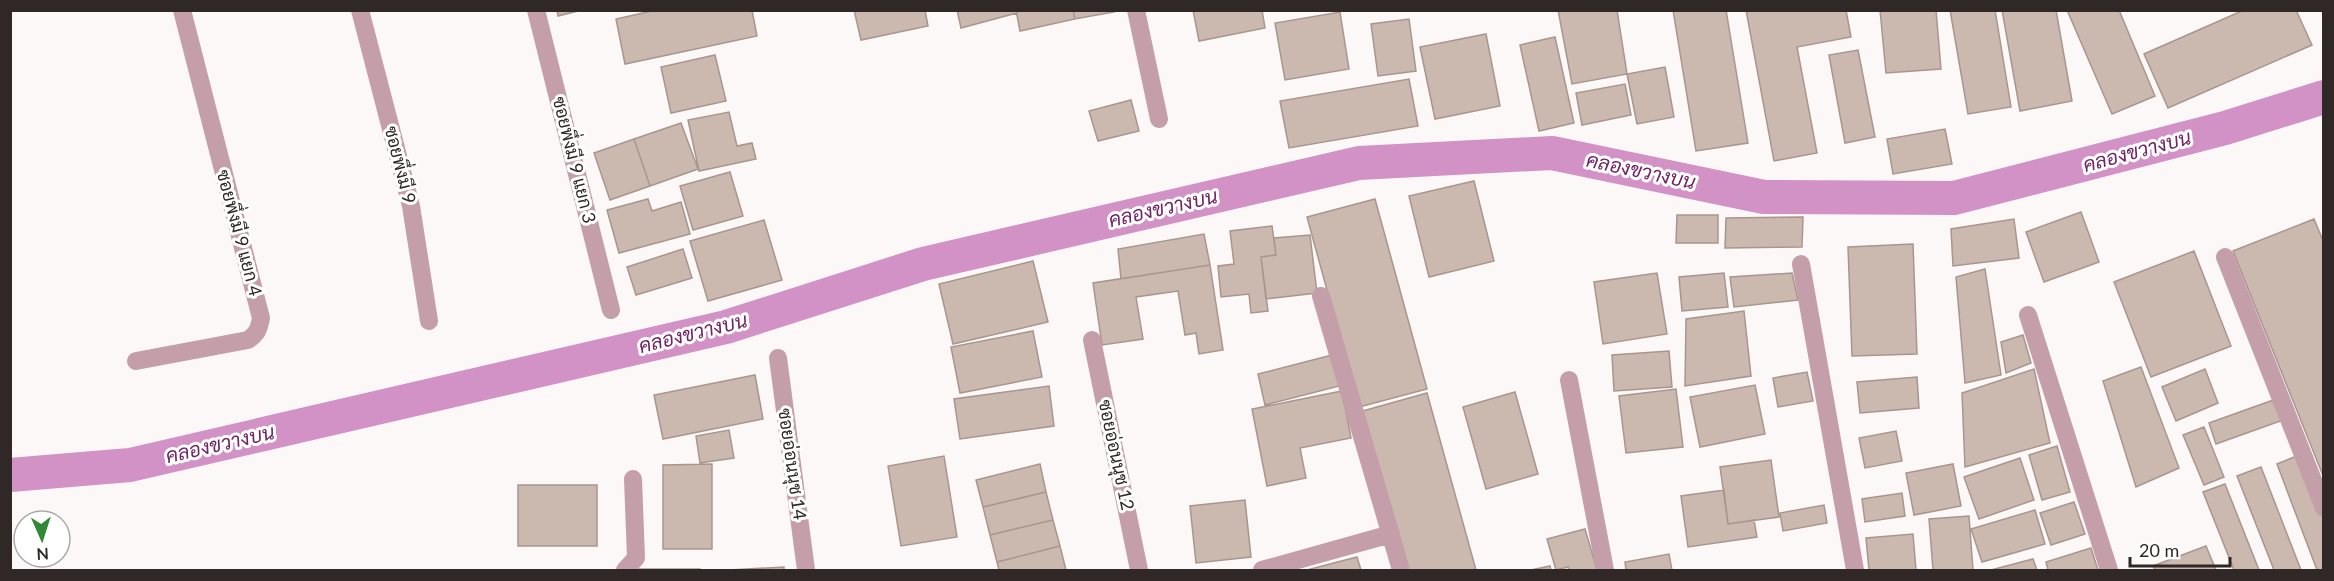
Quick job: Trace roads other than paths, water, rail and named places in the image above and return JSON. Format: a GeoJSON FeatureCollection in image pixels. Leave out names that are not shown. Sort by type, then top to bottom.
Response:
{"type":"FeatureCollection","features":[{"type":"Feature","properties":{"kind":"street","name":"ซอยพึ่งมี 9 แยก 4"},"geometry":{"type":"LineString","coordinates":[[136,361],[248,340],[259,329],[261,318],[182,10]]}},
{"type":"Feature","properties":{"kind":"street","name":"ซอยพึ่งมี 9"},"geometry":{"type":"LineString","coordinates":[[360,10],[411,206],[429,321]]}},
{"type":"Feature","properties":{"kind":"street","name":"ซอยพึ่งมี 9 แยก 3"},"geometry":{"type":"LineString","coordinates":[[536,10],[611,310]]}},
{"type":"Feature","properties":{"kind":"street"},"geometry":{"type":"LineString","coordinates":[[1136,10],[1159,119]]}},
{"type":"Feature","properties":{"kind":"street"},"geometry":{"type":"LineString","coordinates":[[2225,257],[2324,508]]}},
{"type":"Feature","properties":{"kind":"street"},"geometry":{"type":"LineString","coordinates":[[1801,264],[1855,570]]}},
{"type":"Feature","properties":{"kind":"street"},"geometry":{"type":"LineString","coordinates":[[1321,296],[1401,570]]}},
{"type":"Feature","properties":{"kind":"street"},"geometry":{"type":"LineString","coordinates":[[2028,315],[2109,570]]}},
{"type":"Feature","properties":{"kind":"street","name":"ซอยอ่อนนุช 12"},"geometry":{"type":"LineString","coordinates":[[1092,340],[1139,570]]}},
{"type":"Feature","properties":{"kind":"street","name":"ซอยอ่อนนุช 14"},"geometry":{"type":"LineString","coordinates":[[778,358],[806,570]]}},
{"type":"Feature","properties":{"kind":"street"},"geometry":{"type":"LineString","coordinates":[[1569,380],[1605,570]]}},
{"type":"Feature","properties":{"kind":"street"},"geometry":{"type":"LineString","coordinates":[[625,570],[636,558],[633,479]]}},
{"type":"Feature","properties":{"kind":"street"},"geometry":{"type":"LineString","coordinates":[[1262,570],[1391,534]]}},
{"type":"Feature","properties":{"kind":"waterway","name":"คลองขวางบน"},"geometry":{"type":"LineString","coordinates":[[10,475],[130,465],[726,327],[923,264],[1359,163],[1552,153],[1764,197],[1954,198],[2225,128],[2324,97]]}}]}
